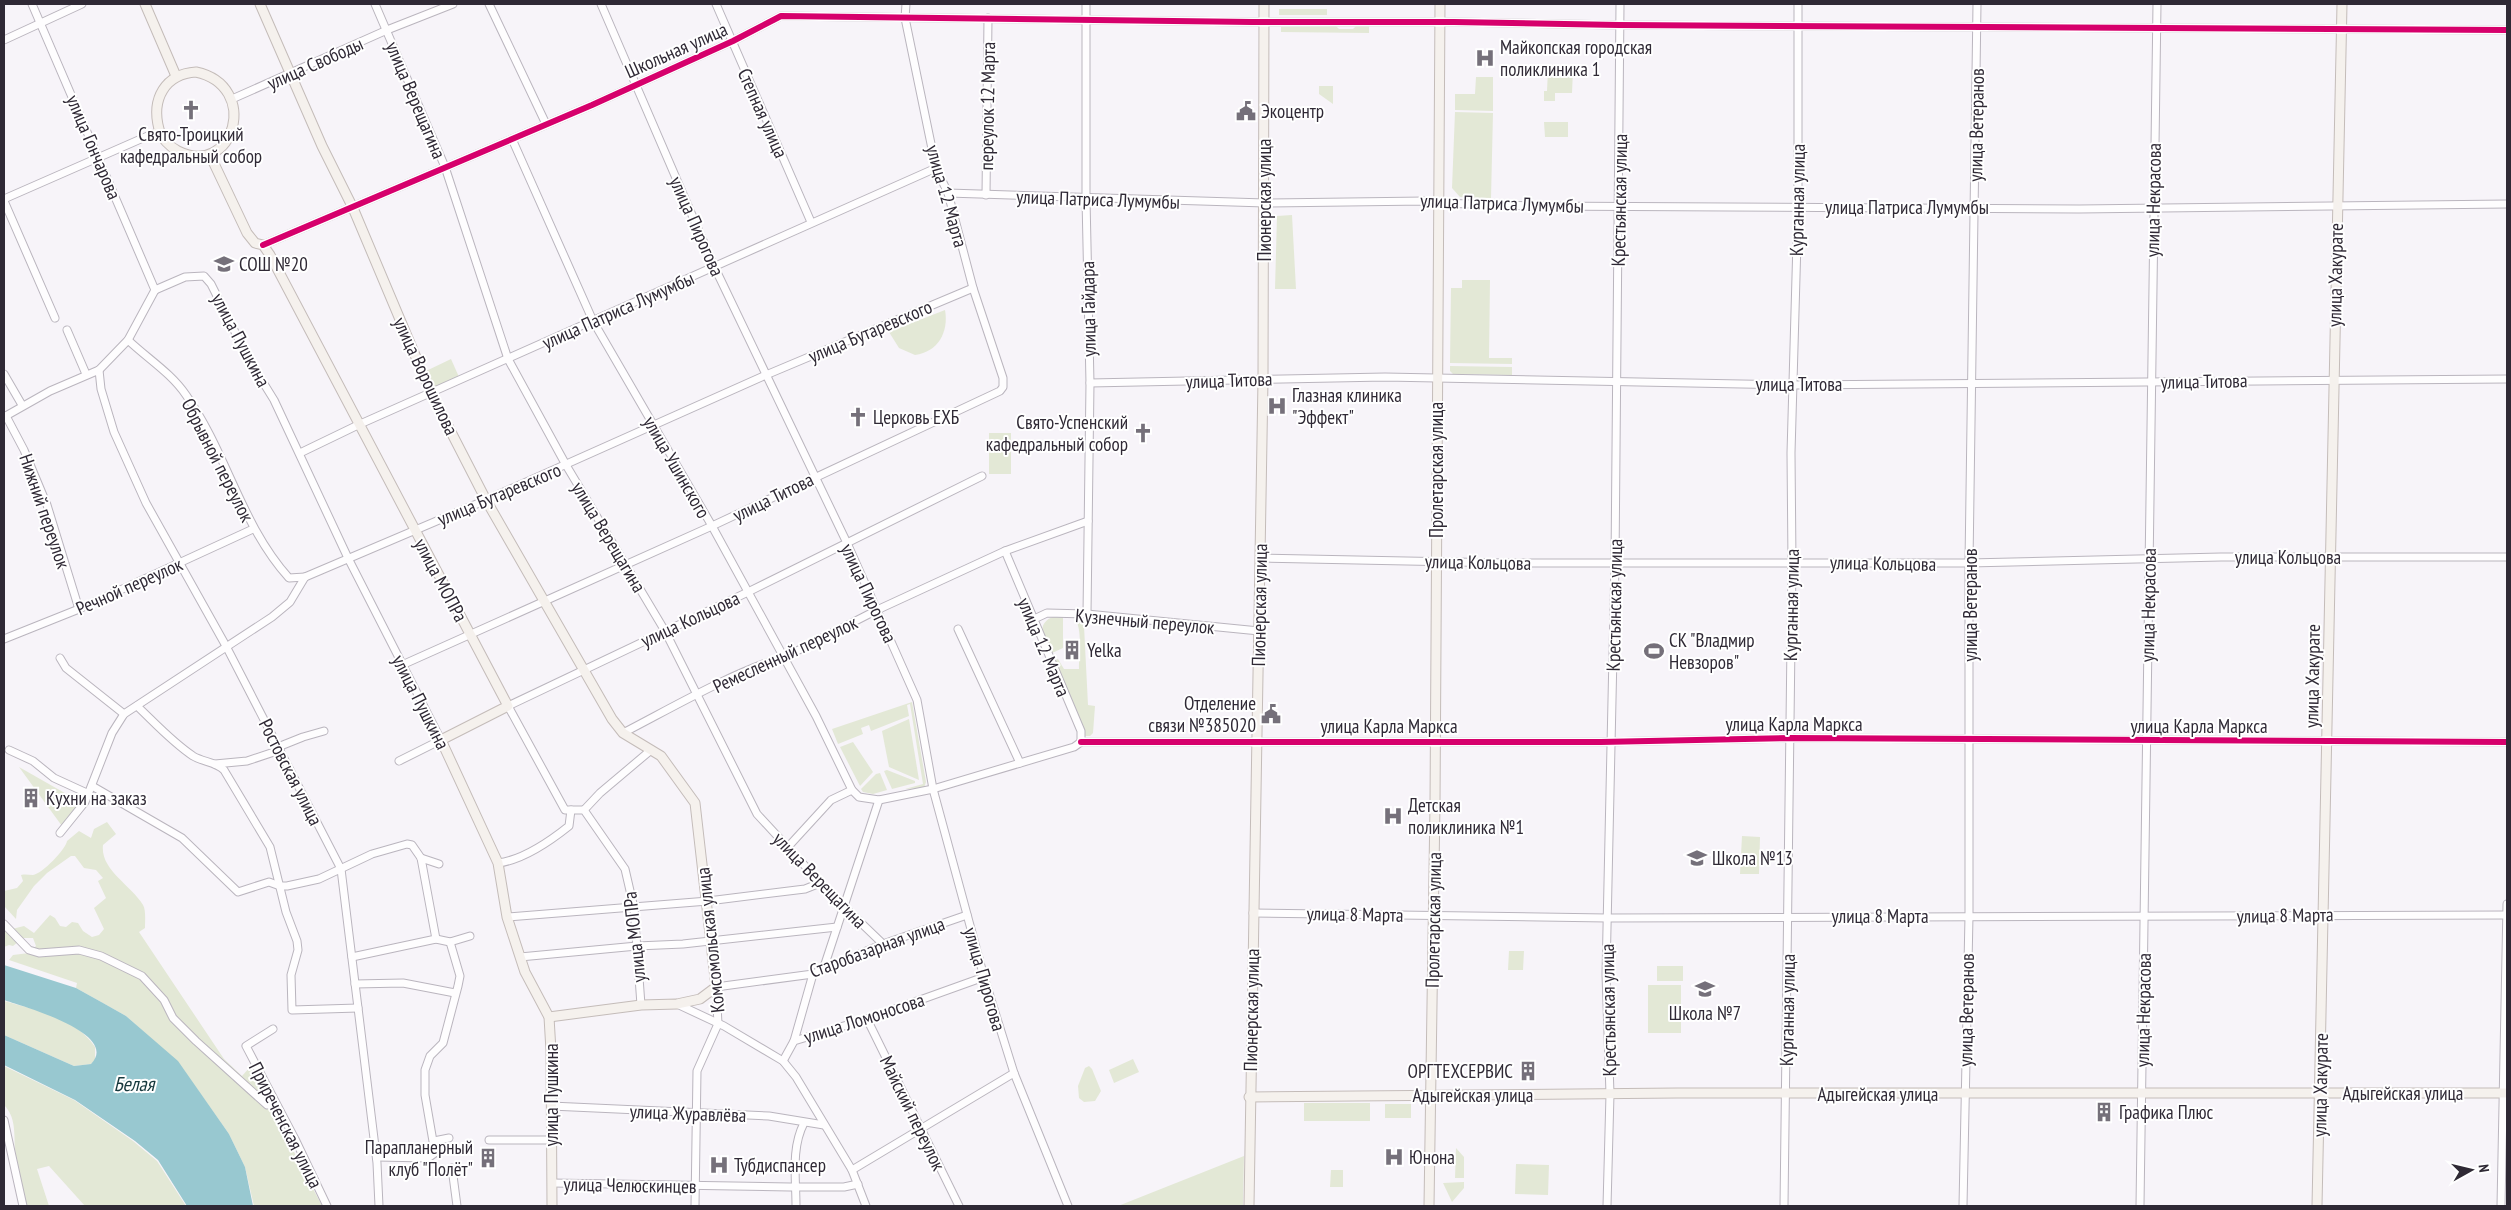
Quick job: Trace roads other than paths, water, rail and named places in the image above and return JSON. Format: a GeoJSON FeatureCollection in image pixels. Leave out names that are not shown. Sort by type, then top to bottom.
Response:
{"type":"FeatureCollection","features":[{"type":"Feature","properties":{"kind":"main road"},"geometry":{"type":"LineString","coordinates":[[146,4],[176,76]]}},
{"type":"Feature","properties":{"kind":"main road","name":"улица Ворошилова"},"geometry":{"type":"LineString","coordinates":[[260,4],[290,74],[353,208],[431,393],[486,500],[543,601],[612,719],[623,733]]}},
{"type":"Feature","properties":{"kind":"main road","name":"Пионерская улица"},"geometry":{"type":"LineString","coordinates":[[1249,1206],[1249,1097],[1263,380],[1265,203],[1264,4]]}},
{"type":"Feature","properties":{"kind":"main road","name":"Пролетарская улица"},"geometry":{"type":"LineString","coordinates":[[1429,1206],[1440,4]]}},
{"type":"Feature","properties":{"kind":"main road","name":"улица Хакурате"},"geometry":{"type":"LineString","coordinates":[[2317,1206],[2336,205],[2342,4]]}},
{"type":"Feature","properties":{"kind":"main road"},"geometry":{"type":"LineString","coordinates":[[196,72],[206,74],[220,82],[232,100],[234,116],[232,129],[221,148],[210,155],[199,157],[187,156],[165,141],[159,131],[158,105],[161,93],[167,83],[176,76],[196,72]]}},
{"type":"Feature","properties":{"kind":"main road","name":"улица МОПРа"},"geometry":{"type":"LineString","coordinates":[[210,155],[247,233],[255,243],[263,245],[508,706]]}},
{"type":"Feature","properties":{"kind":"main road","name":"улица Кольцова"},"geometry":{"type":"LineString","coordinates":[[441,740],[508,706]]}},
{"type":"Feature","properties":{"kind":"main road","name":"Комсомольская улица"},"geometry":{"type":"LineString","coordinates":[[623,733],[661,756],[695,803],[708,901],[716,987]]}},
{"type":"Feature","properties":{"kind":"main road","name":"улица Пушкина"},"geometry":{"type":"LineString","coordinates":[[441,740],[498,863],[507,917],[520,957],[540,1004],[549,1017],[552,1206]]}},
{"type":"Feature","properties":{"kind":"main road","name":"Старобазарная улица"},"geometry":{"type":"LineString","coordinates":[[641,1005],[678,1004],[706,997],[716,987]]}},
{"type":"Feature","properties":{"kind":"main road"},"geometry":{"type":"LineString","coordinates":[[549,1017],[641,1005]]}},
{"type":"Feature","properties":{"kind":"main road","name":"Адыгейская улица"},"geometry":{"type":"LineString","coordinates":[[1249,1097],[1610,1094],[2505,1093]]}},
{"type":"Feature","properties":{"kind":"street","name":"улица Гончарова"},"geometry":{"type":"LineString","coordinates":[[32,4],[155,290]]}},
{"type":"Feature","properties":{"kind":"street"},"geometry":{"type":"LineString","coordinates":[[4,40],[82,4]]}},
{"type":"Feature","properties":{"kind":"street","name":"улица Верещагина"},"geometry":{"type":"LineString","coordinates":[[375,4],[445,167],[508,360],[566,465],[665,631],[757,814],[786,848],[843,907],[883,944]]}},
{"type":"Feature","properties":{"kind":"street","name":"улица Свободы"},"geometry":{"type":"LineString","coordinates":[[232,100],[387,30],[453,4]]}},
{"type":"Feature","properties":{"kind":"street"},"geometry":{"type":"LineString","coordinates":[[488,4],[546,124]]}},
{"type":"Feature","properties":{"kind":"street","name":"улица Пирогова"},"geometry":{"type":"LineString","coordinates":[[601,4],[714,266],[847,543],[918,700],[933,789],[984,978],[1014,1073],[1068,1206]]}},
{"type":"Feature","properties":{"kind":"street","name":"Степная улица"},"geometry":{"type":"LineString","coordinates":[[716,4],[811,222]]}},
{"type":"Feature","properties":{"kind":"street","name":"улица 12 Марта"},"geometry":{"type":"LineString","coordinates":[[906,4],[906,18],[936,168],[948,193],[972,288],[1004,384]]}},
{"type":"Feature","properties":{"kind":"street","name":"улица Гайдара"},"geometry":{"type":"LineString","coordinates":[[1086,4],[1086,199],[1090,383],[1087,614]]}},
{"type":"Feature","properties":{"kind":"street","name":"Крестьянская улица"},"geometry":{"type":"LineString","coordinates":[[1607,1206],[1610,1094],[1607,918],[1616,563],[1620,4]]}},
{"type":"Feature","properties":{"kind":"street","name":"Курганная улица"},"geometry":{"type":"LineString","coordinates":[[1784,1206],[1789,917],[1791,453],[1798,206],[1798,4]]}},
{"type":"Feature","properties":{"kind":"street","name":"улица Ветеранов"},"geometry":{"type":"LineString","coordinates":[[1962,1206],[1969,916],[1969,564],[1977,4]]}},
{"type":"Feature","properties":{"kind":"street","name":"улица Некрасова"},"geometry":{"type":"LineString","coordinates":[[2140,1206],[2157,4]]}},
{"type":"Feature","properties":{"kind":"street","name":"Школьная улица"},"geometry":{"type":"LineString","coordinates":[[263,245],[636,85],[733,41],[781,16],[1620,25],[2507,30]]}},
{"type":"Feature","properties":{"kind":"street","name":"переулок 12 Марта"},"geometry":{"type":"LineString","coordinates":[[986,195],[988,18]]}},
{"type":"Feature","properties":{"kind":"street"},"geometry":{"type":"LineString","coordinates":[[55,318],[4,200],[159,131]]}},
{"type":"Feature","properties":{"kind":"street","name":"улица Ушинского"},"geometry":{"type":"LineString","coordinates":[[512,139],[593,321],[712,526],[816,716],[852,790]]}},
{"type":"Feature","properties":{"kind":"street","name":"улица Патриса Лумумбы"},"geometry":{"type":"LineString","coordinates":[[300,453],[358,425],[508,360],[811,222],[936,168]]}},
{"type":"Feature","properties":{"kind":"street","name":"улица Патриса Лумумбы"},"geometry":{"type":"LineString","coordinates":[[948,193],[1086,199],[1265,203],[1425,201],[1438,203],[1619,206],[2153,209],[2507,204]]}},
{"type":"Feature","properties":{"kind":"street","name":"улица Пушкина"},"geometry":{"type":"LineString","coordinates":[[155,290],[185,277],[204,276],[211,284],[248,358],[274,400],[348,558],[441,740]]}},
{"type":"Feature","properties":{"kind":"street","name":"улица Бутаревского"},"geometry":{"type":"LineString","coordinates":[[304,577],[653,427],[766,375],[972,288]]}},
{"type":"Feature","properties":{"kind":"street"},"geometry":{"type":"LineString","coordinates":[[5,416],[22,405],[86,374],[99,370],[128,340],[155,290]]}},
{"type":"Feature","properties":{"kind":"street"},"geometry":{"type":"LineString","coordinates":[[67,330],[86,374]]}},
{"type":"Feature","properties":{"kind":"street","name":"Обрывной переулок"},"geometry":{"type":"LineString","coordinates":[[128,340],[169,375],[186,394],[202,419],[233,488],[250,518],[253,529],[274,561],[289,578],[304,577]]}},
{"type":"Feature","properties":{"kind":"street","name":"Ростовская улица"},"geometry":{"type":"LineString","coordinates":[[99,370],[101,389],[114,432],[146,502],[226,646],[341,869],[377,1157],[379,1206]]}},
{"type":"Feature","properties":{"kind":"street"},"geometry":{"type":"LineString","coordinates":[[4,374],[22,405]]}},
{"type":"Feature","properties":{"kind":"street","name":"улица Титова"},"geometry":{"type":"LineString","coordinates":[[1090,383],[1437,378],[1793,384],[2507,379]]}},
{"type":"Feature","properties":{"kind":"street","name":"улица Титова"},"geometry":{"type":"LineString","coordinates":[[402,665],[712,526],[1000,391],[1004,384]]}},
{"type":"Feature","properties":{"kind":"street","name":"Нижний переулок"},"geometry":{"type":"LineString","coordinates":[[5,416],[42,490],[79,609]]}},
{"type":"Feature","properties":{"kind":"street","name":"улица Кольцова"},"geometry":{"type":"LineString","coordinates":[[508,706],[748,592],[982,476]]}},
{"type":"Feature","properties":{"kind":"street","name":"Ремесленный переулок"},"geometry":{"type":"LineString","coordinates":[[623,733],[697,695],[783,657],[1004,551],[1088,521]]}},
{"type":"Feature","properties":{"kind":"street","name":"Речной переулок"},"geometry":{"type":"LineString","coordinates":[[4,639],[79,609],[253,529]]}},
{"type":"Feature","properties":{"kind":"street","name":"улица 12 Марта"},"geometry":{"type":"LineString","coordinates":[[1004,551],[1081,731],[1081,742]]}},
{"type":"Feature","properties":{"kind":"street","name":"улица Кольцова"},"geometry":{"type":"LineString","coordinates":[[1260,558],[1435,562],[1969,564],[2149,559],[2507,557]]}},
{"type":"Feature","properties":{"kind":"street"},"geometry":{"type":"LineString","coordinates":[[60,832],[85,802],[112,733],[124,714],[272,617],[290,602],[304,577]]}},
{"type":"Feature","properties":{"kind":"street","name":"Кузнечный переулок"},"geometry":{"type":"LineString","coordinates":[[1032,620],[1047,613],[1087,614],[1258,631]]}},
{"type":"Feature","properties":{"kind":"street"},"geometry":{"type":"LineString","coordinates":[[958,629],[1020,763]]}},
{"type":"Feature","properties":{"kind":"street"},"geometry":{"type":"LineString","coordinates":[[60,658],[66,668],[124,714]]}},
{"type":"Feature","properties":{"kind":"street"},"geometry":{"type":"LineString","coordinates":[[137,706],[166,735],[188,753],[215,764],[224,770],[266,838],[298,950],[292,967],[292,1010],[358,1008]]}},
{"type":"Feature","properties":{"kind":"street","name":"улица МОПРа"},"geometry":{"type":"LineString","coordinates":[[508,706],[565,810],[571,810]]}},
{"type":"Feature","properties":{"kind":"street"},"geometry":{"type":"LineString","coordinates":[[215,764],[248,761],[303,737],[324,732]]}},
{"type":"Feature","properties":{"kind":"street","name":"улица Карла Маркса"},"geometry":{"type":"LineString","coordinates":[[1081,742],[1611,742],[1789,738],[2146,742],[2507,742]]}},
{"type":"Feature","properties":{"kind":"street","name":"улица Кольцова"},"geometry":{"type":"LineString","coordinates":[[399,761],[441,740]]}},
{"type":"Feature","properties":{"kind":"street"},"geometry":{"type":"LineString","coordinates":[[786,848],[831,800],[852,790],[859,797],[879,800],[933,789],[1074,747],[1081,742]]}},
{"type":"Feature","properties":{"kind":"street"},"geometry":{"type":"LineString","coordinates":[[9,750],[33,760],[54,778],[89,794]]}},
{"type":"Feature","properties":{"kind":"street"},"geometry":{"type":"LineString","coordinates":[[498,863],[513,861],[560,833],[569,826],[571,810],[584,810],[600,793],[651,750]]}},
{"type":"Feature","properties":{"kind":"street"},"geometry":{"type":"LineString","coordinates":[[92,786],[182,838],[238,892],[269,882],[280,886],[318,879],[372,854],[407,844],[416,849],[421,858],[436,939]]}},
{"type":"Feature","properties":{"kind":"street"},"geometry":{"type":"LineString","coordinates":[[823,970],[879,800]]}},
{"type":"Feature","properties":{"kind":"street","name":"улица МОПРа"},"geometry":{"type":"LineString","coordinates":[[584,810],[625,869],[634,908],[641,1005]]}},
{"type":"Feature","properties":{"kind":"street"},"geometry":{"type":"LineString","coordinates":[[421,858],[439,864]]}},
{"type":"Feature","properties":{"kind":"street"},"geometry":{"type":"LineString","coordinates":[[507,917],[708,901],[805,889],[820,883]]}},
{"type":"Feature","properties":{"kind":"street"},"geometry":{"type":"LineString","coordinates":[[2500,1206],[2505,1093],[2507,904]]}},
{"type":"Feature","properties":{"kind":"street","name":"улица 8 Марта"},"geometry":{"type":"LineString","coordinates":[[1253,913],[1607,918],[2323,914],[2507,915]]}},
{"type":"Feature","properties":{"kind":"street","name":"Старобазарная улица"},"geometry":{"type":"LineString","coordinates":[[716,987],[813,974],[883,944],[967,914]]}},
{"type":"Feature","properties":{"kind":"street"},"geometry":{"type":"LineString","coordinates":[[4,924],[29,950],[39,953],[79,950],[101,956],[142,976],[164,1000],[173,1018],[196,1041],[267,1105],[275,1104]]}},
{"type":"Feature","properties":{"kind":"street"},"geometry":{"type":"LineString","coordinates":[[520,957],[711,940],[837,926]]}},
{"type":"Feature","properties":{"kind":"street"},"geometry":{"type":"LineString","coordinates":[[352,957],[436,939],[450,942],[470,936]]}},
{"type":"Feature","properties":{"kind":"street"},"geometry":{"type":"LineString","coordinates":[[377,1157],[428,1158],[435,1153],[425,1095],[425,1070],[430,1056],[443,1043],[460,976],[450,942]]}},
{"type":"Feature","properties":{"kind":"street"},"geometry":{"type":"LineString","coordinates":[[794,1041],[813,974]]}},
{"type":"Feature","properties":{"kind":"street","name":"улица Ломоносова"},"geometry":{"type":"LineString","coordinates":[[783,1061],[794,1041],[867,1019],[984,978]]}},
{"type":"Feature","properties":{"kind":"street"},"geometry":{"type":"LineString","coordinates":[[355,984],[404,984],[455,993]]}},
{"type":"Feature","properties":{"kind":"street","name":"Комсомольская улица"},"geometry":{"type":"LineString","coordinates":[[695,1206],[697,1071],[718,1024],[716,987]]}},
{"type":"Feature","properties":{"kind":"street"},"geometry":{"type":"LineString","coordinates":[[678,1004],[718,1024],[783,1061],[796,1077],[852,1170],[866,1206]]}},
{"type":"Feature","properties":{"kind":"street","name":"Майский переулок"},"geometry":{"type":"LineString","coordinates":[[867,1019],[959,1206]]}},
{"type":"Feature","properties":{"kind":"street","name":"Приреченская улица"},"geometry":{"type":"LineString","coordinates":[[273,1029],[246,1046],[327,1206]]}},
{"type":"Feature","properties":{"kind":"street"},"geometry":{"type":"LineString","coordinates":[[852,1170],[1014,1073]]}},
{"type":"Feature","properties":{"kind":"street","name":"улица Журавлёва"},"geometry":{"type":"LineString","coordinates":[[551,1106],[789,1118],[804,1123],[824,1125]]}},
{"type":"Feature","properties":{"kind":"street"},"geometry":{"type":"LineString","coordinates":[[4,1120],[23,1206]]}},
{"type":"Feature","properties":{"kind":"street"},"geometry":{"type":"LineString","coordinates":[[796,1206],[797,1136],[804,1123]]}},
{"type":"Feature","properties":{"kind":"street"},"geometry":{"type":"LineString","coordinates":[[434,1141],[449,1138]]}},
{"type":"Feature","properties":{"kind":"street"},"geometry":{"type":"LineString","coordinates":[[490,1140],[551,1140]]}},
{"type":"Feature","properties":{"kind":"street"},"geometry":{"type":"LineString","coordinates":[[452,1168],[457,1206]]}},
{"type":"Feature","properties":{"kind":"street","name":"улица Челюскинцев"},"geometry":{"type":"LineString","coordinates":[[552,1183],[695,1187],[844,1187],[858,1184]]}},
{"type":"Feature","properties":{"kind":"water","name":"Белая"},"geometry":{"type":"Polygon","coordinates":[[[4,965],[76,988],[126,1016],[178,1061],[229,1134],[245,1167],[253,1206],[187,1206],[158,1160],[135,1141],[75,1100],[4,1065],[4,1035],[74,1066],[91,1064],[97,1053],[92,1042],[81,1032],[47,1015],[4,1000],[4,965]]]}},
{"type":"Feature","properties":{"kind":"place","name":"Майкопская городская поликлиника 1"},"geometry":{"type":"Point","coordinates":[1485,58]}},
{"type":"Feature","properties":{"kind":"place","name":"Свято-Троицкий кафедральный собор"},"geometry":{"type":"Point","coordinates":[191,110]}},
{"type":"Feature","properties":{"kind":"place","name":"Экоцентр"},"geometry":{"type":"Point","coordinates":[1246,111]}},
{"type":"Feature","properties":{"kind":"place","name":"СОШ №20"},"geometry":{"type":"Point","coordinates":[224,264]}},
{"type":"Feature","properties":{"kind":"place","name":"Глазная клиника \"Эффект\""},"geometry":{"type":"Point","coordinates":[1277,406]}},
{"type":"Feature","properties":{"kind":"place","name":"Церковь ЕХБ"},"geometry":{"type":"Point","coordinates":[858,417]}},
{"type":"Feature","properties":{"kind":"place","name":"Свято-Успенский кафедральный собор"},"geometry":{"type":"Point","coordinates":[1143,433]}},
{"type":"Feature","properties":{"kind":"place","name":"Yelka"},"geometry":{"type":"Point","coordinates":[1072,650]}},
{"type":"Feature","properties":{"kind":"place","name":"СК \"Владмир Невзоров\""},"geometry":{"type":"Point","coordinates":[1654,651]}},
{"type":"Feature","properties":{"kind":"place","name":"Отделение связи №385020"},"geometry":{"type":"Point","coordinates":[1271,714]}},
{"type":"Feature","properties":{"kind":"place","name":"Кухни на заказ"},"geometry":{"type":"Point","coordinates":[31,798]}},
{"type":"Feature","properties":{"kind":"place","name":"Детская поликлиника №1"},"geometry":{"type":"Point","coordinates":[1393,816]}},
{"type":"Feature","properties":{"kind":"place","name":"Школа №13"},"geometry":{"type":"Point","coordinates":[1697,858]}},
{"type":"Feature","properties":{"kind":"place","name":"Школа №7"},"geometry":{"type":"Point","coordinates":[1705,989]}},
{"type":"Feature","properties":{"kind":"place","name":"ОРГТЕХСЕРВИС"},"geometry":{"type":"Point","coordinates":[1528,1071]}},
{"type":"Feature","properties":{"kind":"place","name":"Графика Плюс"},"geometry":{"type":"Point","coordinates":[2104,1112]}},
{"type":"Feature","properties":{"kind":"place","name":"Юнона"},"geometry":{"type":"Point","coordinates":[1394,1157]}},
{"type":"Feature","properties":{"kind":"place","name":"Парапланерный клуб \"Полёт\""},"geometry":{"type":"Point","coordinates":[488,1158]}},
{"type":"Feature","properties":{"kind":"place","name":"Тубдиспансер"},"geometry":{"type":"Point","coordinates":[719,1165]}}]}
